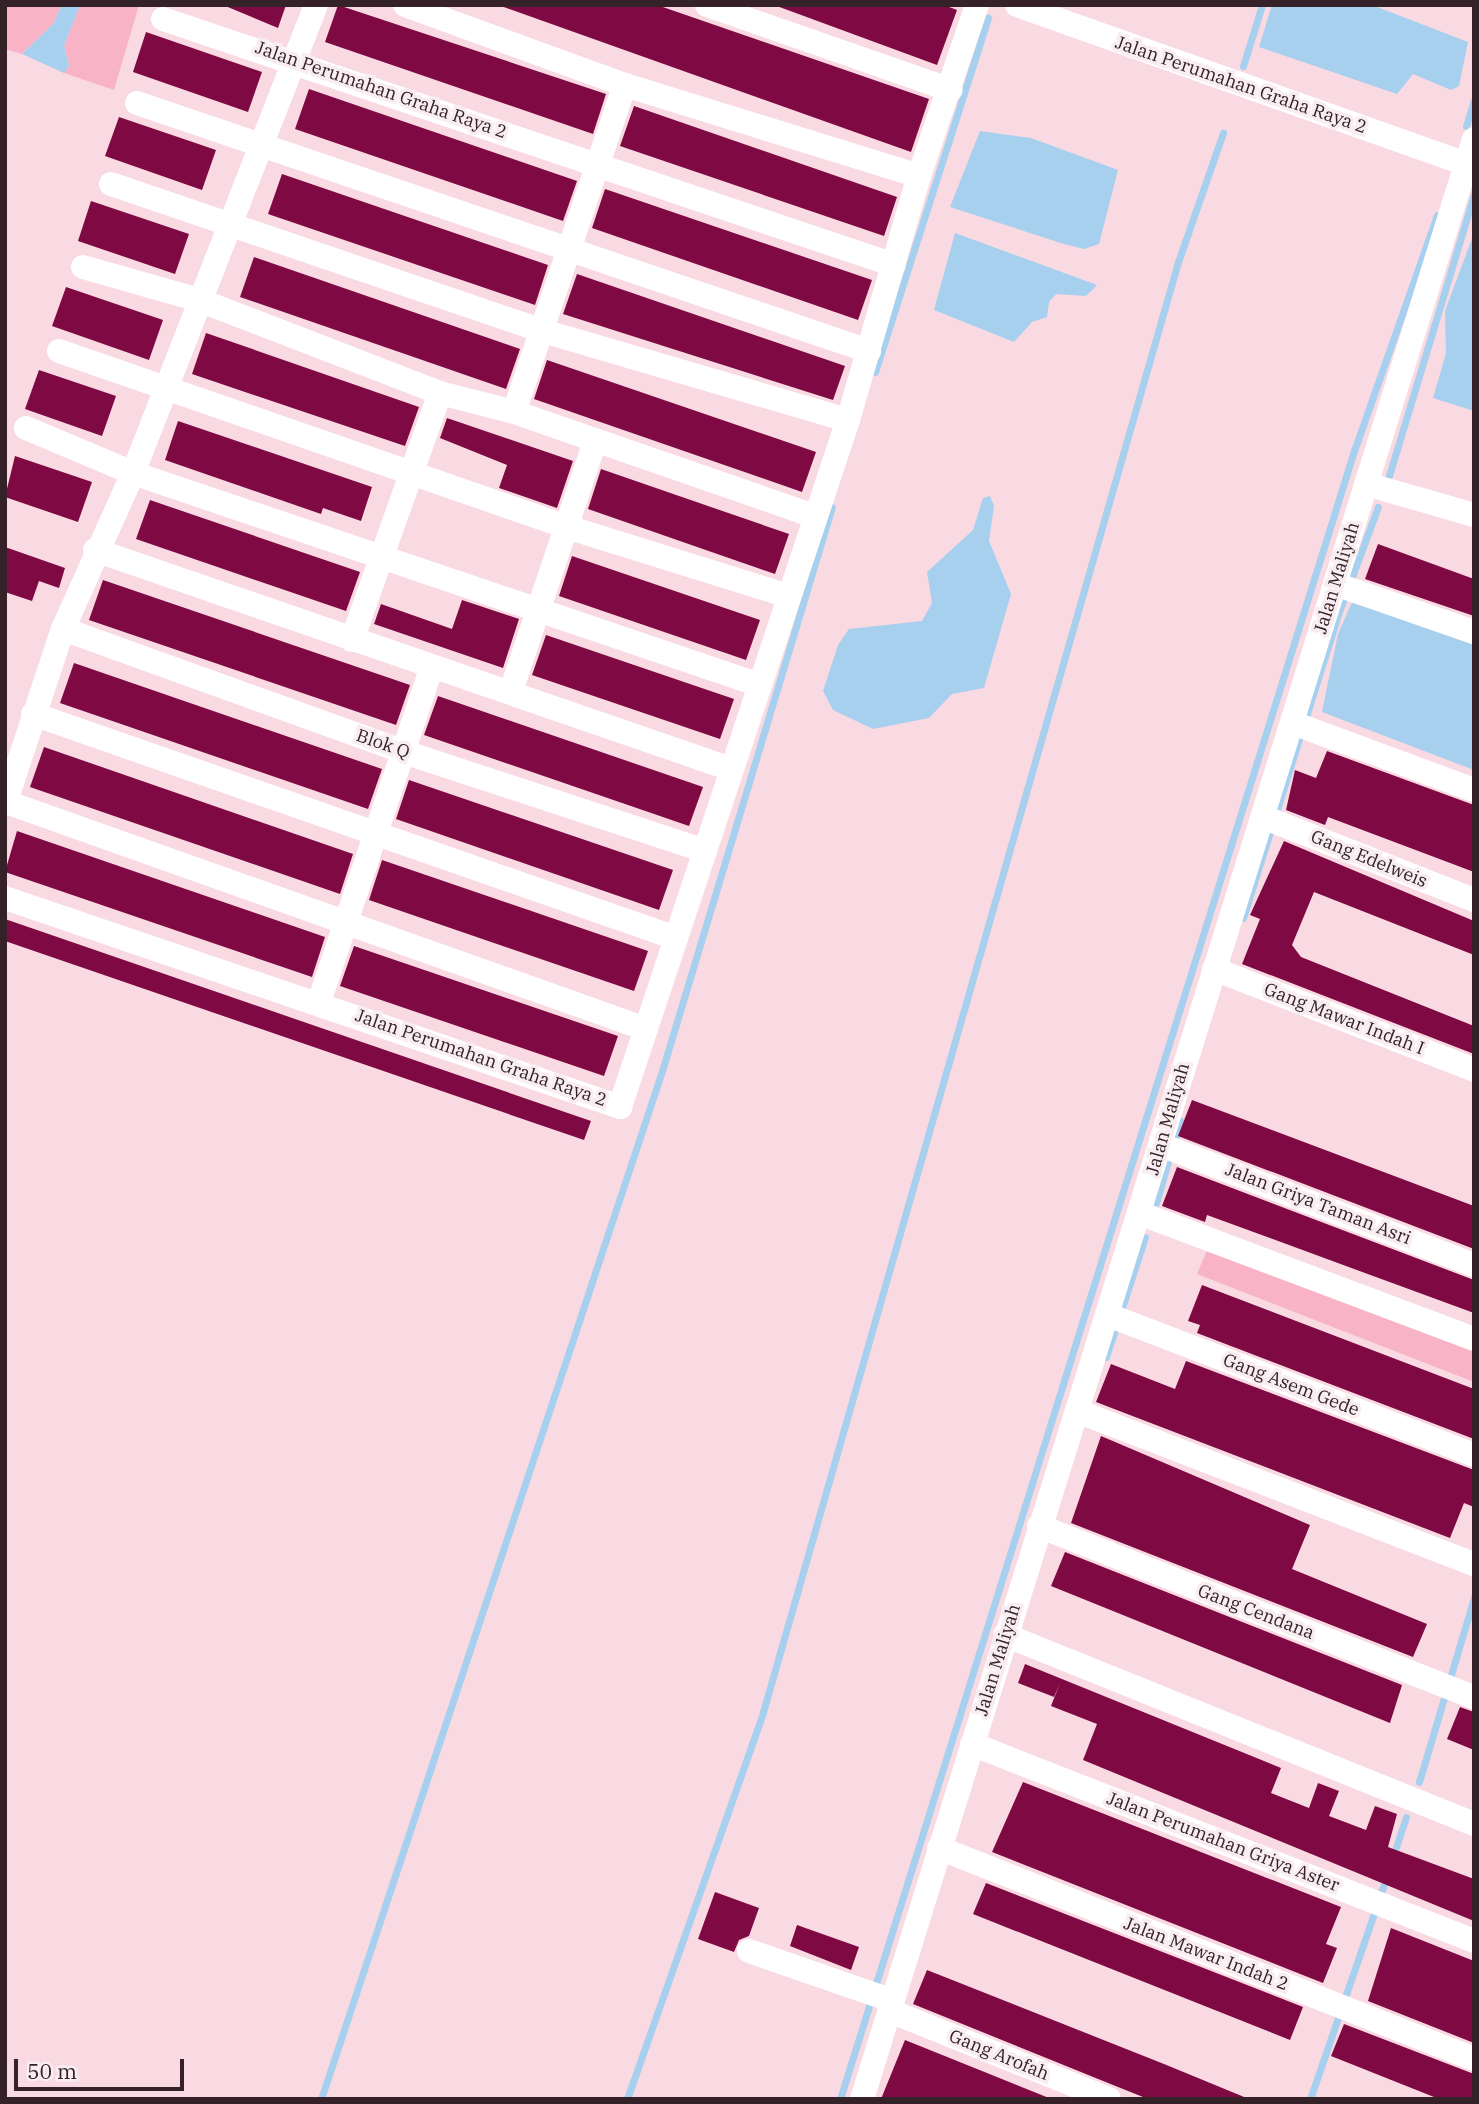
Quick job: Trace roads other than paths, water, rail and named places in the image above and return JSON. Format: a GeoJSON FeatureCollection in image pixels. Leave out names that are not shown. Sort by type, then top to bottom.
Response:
{"type":"FeatureCollection","features":[{"type":"Feature","properties":{"kind":"street"},"geometry":{"type":"LineString","coordinates":[[316,5],[132,473],[95,550],[63,629],[6,803],[646,1029]]}},
{"type":"Feature","properties":{"kind":"street"},"geometry":{"type":"LineString","coordinates":[[405,5],[625,85],[919,176]]}},
{"type":"Feature","properties":{"kind":"street"},"geometry":{"type":"LineString","coordinates":[[707,5],[951,90]]}},
{"type":"Feature","properties":{"kind":"street","name":"Jalan Perumahan Graha Raya 2"},"geometry":{"type":"LineString","coordinates":[[5,898],[319,1002],[620,1107],[789,596],[812,515],[848,420],[919,176],[951,90],[977,5]]}},
{"type":"Feature","properties":{"kind":"street","name":"Jalan Perumahan Graha Raya 2"},"geometry":{"type":"LineString","coordinates":[[1025,8],[1466,164]]}},
{"type":"Feature","properties":{"kind":"street","name":"Jalan Perumahan Graha Raya 2"},"geometry":{"type":"LineString","coordinates":[[163,19],[295,60],[894,265]]}},
{"type":"Feature","properties":{"kind":"street"},"geometry":{"type":"LineString","coordinates":[[514,412],[625,85]]}},
{"type":"Feature","properties":{"kind":"street"},"geometry":{"type":"LineString","coordinates":[[137,103],[572,247],[869,351]]}},
{"type":"Feature","properties":{"kind":"street","name":"Jalan Maliyah"},"geometry":{"type":"LineString","coordinates":[[862,2099],[889,2005],[949,1851],[981,1747],[1004,1635],[1046,1529],[1119,1312],[1271,820],[1304,727],[1344,587],[1366,484],[1474,139]]}},
{"type":"Feature","properties":{"kind":"street"},"geometry":{"type":"LineString","coordinates":[[111,184],[543,331],[848,420]]}},
{"type":"Feature","properties":{"kind":"street"},"geometry":{"type":"LineString","coordinates":[[83,267],[199,300],[440,393],[514,412],[594,442],[812,515]]}},
{"type":"Feature","properties":{"kind":"street"},"geometry":{"type":"LineString","coordinates":[[59,351],[166,384],[566,527],[789,596]]}},
{"type":"Feature","properties":{"kind":"street"},"geometry":{"type":"LineString","coordinates":[[352,640],[440,393]]}},
{"type":"Feature","properties":{"kind":"street"},"geometry":{"type":"LineString","coordinates":[[26,428],[132,473],[382,554],[537,610],[760,685]]}},
{"type":"Feature","properties":{"kind":"street"},"geometry":{"type":"LineString","coordinates":[[511,691],[594,442]]}},
{"type":"Feature","properties":{"kind":"street"},"geometry":{"type":"LineString","coordinates":[[1366,484],[1474,515]]}},
{"type":"Feature","properties":{"kind":"street"},"geometry":{"type":"LineString","coordinates":[[95,550],[352,640],[511,691],[731,769]]}},
{"type":"Feature","properties":{"kind":"street"},"geometry":{"type":"LineString","coordinates":[[1344,587],[1474,632]]}},
{"type":"Feature","properties":{"kind":"street","name":"Blok Q"},"geometry":{"type":"LineString","coordinates":[[63,629],[401,751],[705,851]]}},
{"type":"Feature","properties":{"kind":"street"},"geometry":{"type":"LineString","coordinates":[[319,1002],[401,751],[432,666]]}},
{"type":"Feature","properties":{"kind":"street"},"geometry":{"type":"LineString","coordinates":[[33,714],[676,938]]}},
{"type":"Feature","properties":{"kind":"street"},"geometry":{"type":"LineString","coordinates":[[1304,727],[1474,790]]}},
{"type":"Feature","properties":{"kind":"street","name":"Gang Edelweis"},"geometry":{"type":"LineString","coordinates":[[1271,820],[1474,900]]}},
{"type":"Feature","properties":{"kind":"street","name":"Gang Mawar Indah I"},"geometry":{"type":"LineString","coordinates":[[1223,972],[1474,1070]]}},
{"type":"Feature","properties":{"kind":"street","name":"Jalan Griya Taman Asri"},"geometry":{"type":"LineString","coordinates":[[1170,1148],[1474,1265]]}},
{"type":"Feature","properties":{"kind":"street"},"geometry":{"type":"LineString","coordinates":[[1148,1216],[1474,1339]]}},
{"type":"Feature","properties":{"kind":"street","name":"Gang Asem Gede"},"geometry":{"type":"LineString","coordinates":[[1119,1312],[1474,1440]]}},
{"type":"Feature","properties":{"kind":"street","name":"Gang Asem Gede"},"geometry":{"type":"LineString","coordinates":[[1119,1312],[1474,1455]]}},
{"type":"Feature","properties":{"kind":"street"},"geometry":{"type":"LineString","coordinates":[[1085,1414],[1472,1563]]}},
{"type":"Feature","properties":{"kind":"street","name":"Gang Cendana"},"geometry":{"type":"LineString","coordinates":[[1046,1529],[1455,1690]]}},
{"type":"Feature","properties":{"kind":"street"},"geometry":{"type":"LineString","coordinates":[[1004,1635],[1474,1824]]}},
{"type":"Feature","properties":{"kind":"street","name":"Jalan Perumahan Griya Aster"},"geometry":{"type":"LineString","coordinates":[[981,1747],[1474,1941]]}},
{"type":"Feature","properties":{"kind":"street","name":"Jalan Mawar Indah 2"},"geometry":{"type":"LineString","coordinates":[[949,1851],[1474,2059]]}},
{"type":"Feature","properties":{"kind":"street","name":"Gang Arofah"},"geometry":{"type":"LineString","coordinates":[[750,1951],[889,2005],[1109,2099]]}},
{"type":"Feature","properties":{"kind":"water"},"geometry":{"type":"Polygon","coordinates":[[[62,5],[80,5],[64,46],[69,65],[64,73],[22,54],[53,24],[62,5]]]}},
{"type":"Feature","properties":{"kind":"water"},"geometry":{"type":"Polygon","coordinates":[[[1272,5],[1372,5],[1468,42],[1459,86],[1451,90],[1413,74],[1397,94],[1259,47],[1272,5]]]}},
{"type":"Feature","properties":{"kind":"water"},"geometry":{"type":"Polygon","coordinates":[[[980,131],[1031,138],[1118,170],[1099,244],[1084,249],[950,207],[980,131]]]}},
{"type":"Feature","properties":{"kind":"water"},"geometry":{"type":"Polygon","coordinates":[[[955,233],[1097,285],[1086,296],[1056,294],[1049,302],[1047,317],[1032,322],[1014,342],[934,310],[955,233]]]}},
{"type":"Feature","properties":{"kind":"water"},"geometry":{"type":"Polygon","coordinates":[[[1474,233],[1474,411],[1433,398],[1446,353],[1445,311],[1474,233]]]}},
{"type":"Feature","properties":{"kind":"water"},"geometry":{"type":"Polygon","coordinates":[[[990,496],[994,506],[989,541],[1011,594],[984,688],[952,694],[929,718],[873,729],[833,710],[823,691],[838,645],[849,629],[922,621],[932,603],[927,572],[973,530],[983,498],[990,496]]]}},
{"type":"Feature","properties":{"kind":"water"},"geometry":{"type":"Polygon","coordinates":[[[1353,600],[1474,645],[1474,770],[1322,712],[1338,634],[1353,600]]]}},
{"type":"Feature","properties":{"kind":"waterway"},"geometry":{"type":"LineString","coordinates":[[1243,66],[1262,5]]}},
{"type":"Feature","properties":{"kind":"waterway"},"geometry":{"type":"LineString","coordinates":[[875,372],[988,18]]}},
{"type":"Feature","properties":{"kind":"waterway"},"geometry":{"type":"LineString","coordinates":[[1466,126],[1474,100]]}},
{"type":"Feature","properties":{"kind":"waterway"},"geometry":{"type":"LineString","coordinates":[[627,2099],[763,1712],[1178,262],[1223,133]]}},
{"type":"Feature","properties":{"kind":"waterway"},"geometry":{"type":"LineString","coordinates":[[1388,479],[1474,194]]}},
{"type":"Feature","properties":{"kind":"waterway"},"geometry":{"type":"LineString","coordinates":[[840,2099],[1355,448],[1437,215]]}},
{"type":"Feature","properties":{"kind":"waterway"},"geometry":{"type":"LineString","coordinates":[[321,2099],[662,1071],[832,507]]}},
{"type":"Feature","properties":{"kind":"waterway"},"geometry":{"type":"LineString","coordinates":[[1243,918],[1340,609],[1378,507]]}},
{"type":"Feature","properties":{"kind":"waterway"},"geometry":{"type":"LineString","coordinates":[[1156,1203],[1180,1120]]}},
{"type":"Feature","properties":{"kind":"waterway"},"geometry":{"type":"LineString","coordinates":[[1106,1357],[1145,1237]]}},
{"type":"Feature","properties":{"kind":"waterway"},"geometry":{"type":"LineString","coordinates":[[1419,1782],[1474,1597]]}},
{"type":"Feature","properties":{"kind":"waterway"},"geometry":{"type":"LineString","coordinates":[[1393,1856],[1406,1817]]}},
{"type":"Feature","properties":{"kind":"waterway"},"geometry":{"type":"LineString","coordinates":[[1310,2099],[1386,1878]]}}]}
